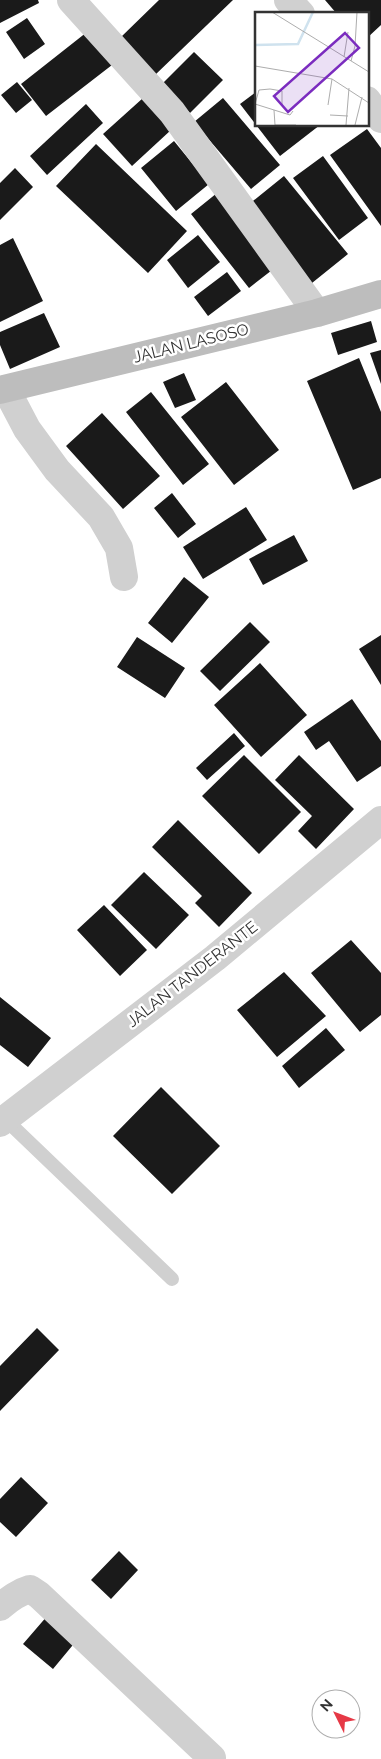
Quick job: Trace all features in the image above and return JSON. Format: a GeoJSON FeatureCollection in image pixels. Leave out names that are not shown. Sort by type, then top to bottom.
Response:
{"type":"FeatureCollection","features":[{"type":"Feature","properties":{"kind":"street"},"geometry":{"type":"LineString","coordinates":[[71,0],[172,112],[316,313]]}},
{"type":"Feature","properties":{"kind":"street"},"geometry":{"type":"LineString","coordinates":[[288,0],[299,12]]}},
{"type":"Feature","properties":{"kind":"street"},"geometry":{"type":"LineString","coordinates":[[368,101],[381,118]]}},
{"type":"Feature","properties":{"kind":"street","name":"JALAN LASOSO"},"geometry":{"type":"LineString","coordinates":[[3,390],[316,313],[381,294]]}},
{"type":"Feature","properties":{"kind":"street"},"geometry":{"type":"LineString","coordinates":[[3,390],[27,429],[57,470],[101,517],[119,548],[124,577]]}},
{"type":"Feature","properties":{"kind":"street","name":"JALAN TANDERANTE"},"geometry":{"type":"LineString","coordinates":[[3,1121],[216,958],[381,820]]}},
{"type":"Feature","properties":{"kind":"street"},"geometry":{"type":"LineString","coordinates":[[0,1607],[14,1595],[30,1589],[39,1595],[212,1758]]}},
{"type":"Feature","properties":{"kind":"lane"},"geometry":{"type":"LineString","coordinates":[[3,1121],[172,1279]]}},
{"type":"Feature","properties":{"kind":"building"},"geometry":{"type":"Polygon","coordinates":[[[0,0],[38,0],[39,3],[0,23],[0,0]]]}},
{"type":"Feature","properties":{"kind":"building"},"geometry":{"type":"Polygon","coordinates":[[[159,0],[233,0],[155,75],[120,38],[159,0]]]}},
{"type":"Feature","properties":{"kind":"building"},"geometry":{"type":"Polygon","coordinates":[[[325,0],[381,0],[381,25],[368,37],[368,12],[335,12],[325,0]]]}},
{"type":"Feature","properties":{"kind":"building"},"geometry":{"type":"Polygon","coordinates":[[[27,18],[45,44],[24,59],[6,32],[27,18]]]}},
{"type":"Feature","properties":{"kind":"building"},"geometry":{"type":"Polygon","coordinates":[[[87,32],[112,65],[46,116],[21,84],[87,32]]]}},
{"type":"Feature","properties":{"kind":"building"},"geometry":{"type":"Polygon","coordinates":[[[194,52],[223,80],[190,113],[161,85],[194,52]]]}},
{"type":"Feature","properties":{"kind":"building"},"geometry":{"type":"Polygon","coordinates":[[[17,82],[32,100],[16,113],[1,95],[17,82]]]}},
{"type":"Feature","properties":{"kind":"building"},"geometry":{"type":"Polygon","coordinates":[[[255,93],[255,124],[240,104],[255,93]]]}},
{"type":"Feature","properties":{"kind":"building"},"geometry":{"type":"Polygon","coordinates":[[[143,98],[171,130],[132,166],[103,134],[143,98]]]}},
{"type":"Feature","properties":{"kind":"building"},"geometry":{"type":"Polygon","coordinates":[[[223,98],[280,165],[251,189],[194,122],[223,98]]]}},
{"type":"Feature","properties":{"kind":"building"},"geometry":{"type":"Polygon","coordinates":[[[86,104],[103,123],[47,175],[30,156],[86,104]]]}},
{"type":"Feature","properties":{"kind":"building"},"geometry":{"type":"Polygon","coordinates":[[[257,126],[319,126],[280,156],[257,126]]]}},
{"type":"Feature","properties":{"kind":"building"},"geometry":{"type":"Polygon","coordinates":[[[367,129],[381,148],[381,226],[330,155],[367,129]]]}},
{"type":"Feature","properties":{"kind":"building"},"geometry":{"type":"Polygon","coordinates":[[[174,141],[209,184],[176,211],[141,168],[174,141]]]}},
{"type":"Feature","properties":{"kind":"building"},"geometry":{"type":"Polygon","coordinates":[[[96,144],[187,231],[148,273],[56,186],[96,144]]]}},
{"type":"Feature","properties":{"kind":"building"},"geometry":{"type":"Polygon","coordinates":[[[323,156],[368,218],[339,240],[293,178],[323,156]]]}},
{"type":"Feature","properties":{"kind":"building"},"geometry":{"type":"Polygon","coordinates":[[[15,168],[33,187],[0,220],[0,183],[15,168]]]}},
{"type":"Feature","properties":{"kind":"building"},"geometry":{"type":"Polygon","coordinates":[[[284,176],[348,254],[312,283],[248,205],[284,176]]]}},
{"type":"Feature","properties":{"kind":"building"},"geometry":{"type":"Polygon","coordinates":[[[217,193],[276,267],[249,288],[191,214],[217,193]]]}},
{"type":"Feature","properties":{"kind":"building"},"geometry":{"type":"Polygon","coordinates":[[[198,235],[220,262],[188,288],[167,260],[198,235]]]}},
{"type":"Feature","properties":{"kind":"building"},"geometry":{"type":"Polygon","coordinates":[[[13,238],[43,301],[0,322],[0,245],[13,238]]]}},
{"type":"Feature","properties":{"kind":"building"},"geometry":{"type":"Polygon","coordinates":[[[227,272],[241,291],[208,316],[194,297],[227,272]]]}},
{"type":"Feature","properties":{"kind":"building"},"geometry":{"type":"Polygon","coordinates":[[[44,313],[60,347],[10,369],[0,345],[0,332],[44,313]]]}},
{"type":"Feature","properties":{"kind":"building"},"geometry":{"type":"Polygon","coordinates":[[[371,321],[377,342],[338,355],[331,333],[371,321]]]}},
{"type":"Feature","properties":{"kind":"building"},"geometry":{"type":"Polygon","coordinates":[[[381,350],[381,384],[370,353],[381,350]]]}},
{"type":"Feature","properties":{"kind":"building"},"geometry":{"type":"Polygon","coordinates":[[[359,358],[381,412],[381,478],[353,490],[307,381],[359,358]]]}},
{"type":"Feature","properties":{"kind":"building"},"geometry":{"type":"Polygon","coordinates":[[[184,373],[196,400],[175,408],[163,382],[184,373]]]}},
{"type":"Feature","properties":{"kind":"building"},"geometry":{"type":"Polygon","coordinates":[[[226,382],[279,450],[234,485],[181,417],[226,382]]]}},
{"type":"Feature","properties":{"kind":"building"},"geometry":{"type":"Polygon","coordinates":[[[151,392],[209,464],[183,485],[126,412],[151,392]]]}},
{"type":"Feature","properties":{"kind":"building"},"geometry":{"type":"Polygon","coordinates":[[[102,413],[160,476],[123,509],[66,446],[102,413]]]}},
{"type":"Feature","properties":{"kind":"building"},"geometry":{"type":"Polygon","coordinates":[[[172,493],[196,524],[178,538],[154,508],[172,493]]]}},
{"type":"Feature","properties":{"kind":"building"},"geometry":{"type":"Polygon","coordinates":[[[246,507],[267,540],[203,579],[183,547],[246,507]]]}},
{"type":"Feature","properties":{"kind":"building"},"geometry":{"type":"Polygon","coordinates":[[[294,535],[308,561],[263,585],[249,559],[294,535]]]}},
{"type":"Feature","properties":{"kind":"building"},"geometry":{"type":"Polygon","coordinates":[[[184,577],[209,597],[172,643],[148,623],[184,577]]]}},
{"type":"Feature","properties":{"kind":"building"},"geometry":{"type":"Polygon","coordinates":[[[250,622],[270,642],[220,691],[200,671],[250,622]]]}},
{"type":"Feature","properties":{"kind":"building"},"geometry":{"type":"Polygon","coordinates":[[[381,635],[381,685],[359,649],[381,635]]]}},
{"type":"Feature","properties":{"kind":"building"},"geometry":{"type":"Polygon","coordinates":[[[137,637],[185,668],[165,698],[117,667],[137,637]]]}},
{"type":"Feature","properties":{"kind":"building"},"geometry":{"type":"Polygon","coordinates":[[[260,663],[307,715],[261,757],[214,705],[260,663]]]}},
{"type":"Feature","properties":{"kind":"building"},"geometry":{"type":"Polygon","coordinates":[[[352,699],[381,741],[381,766],[357,782],[329,741],[316,750],[304,732],[352,699]]]}},
{"type":"Feature","properties":{"kind":"building"},"geometry":{"type":"Polygon","coordinates":[[[234,733],[245,746],[207,780],[196,768],[234,733]]]}},
{"type":"Feature","properties":{"kind":"building"},"geometry":{"type":"Polygon","coordinates":[[[244,755],[301,812],[259,854],[202,796],[244,755]]]}},
{"type":"Feature","properties":{"kind":"building"},"geometry":{"type":"Polygon","coordinates":[[[299,755],[354,809],[316,849],[298,831],[312,816],[275,780],[299,755]]]}},
{"type":"Feature","properties":{"kind":"building"},"geometry":{"type":"Polygon","coordinates":[[[178,820],[252,893],[219,927],[195,903],[202,896],[152,847],[178,820]]]}},
{"type":"Feature","properties":{"kind":"building"},"geometry":{"type":"Polygon","coordinates":[[[144,872],[189,915],[156,949],[111,905],[144,872]]]}},
{"type":"Feature","properties":{"kind":"building"},"geometry":{"type":"Polygon","coordinates":[[[104,905],[147,950],[120,976],[77,930],[104,905]]]}},
{"type":"Feature","properties":{"kind":"building"},"geometry":{"type":"Polygon","coordinates":[[[351,940],[381,973],[381,1015],[360,1032],[311,973],[351,940]]]}},
{"type":"Feature","properties":{"kind":"building"},"geometry":{"type":"Polygon","coordinates":[[[284,972],[326,1016],[277,1057],[237,1010],[284,972]]]}},
{"type":"Feature","properties":{"kind":"building"},"geometry":{"type":"Polygon","coordinates":[[[0,997],[51,1038],[28,1067],[0,1045],[0,997]]]}},
{"type":"Feature","properties":{"kind":"building"},"geometry":{"type":"Polygon","coordinates":[[[326,1028],[345,1050],[299,1088],[282,1066],[326,1028]]]}},
{"type":"Feature","properties":{"kind":"building"},"geometry":{"type":"Polygon","coordinates":[[[161,1087],[220,1146],[172,1194],[113,1136],[161,1087]]]}},
{"type":"Feature","properties":{"kind":"building"},"geometry":{"type":"Polygon","coordinates":[[[37,1328],[59,1350],[0,1411],[0,1366],[37,1328]]]}},
{"type":"Feature","properties":{"kind":"building"},"geometry":{"type":"Polygon","coordinates":[[[21,1477],[48,1503],[16,1537],[0,1522],[0,1499],[21,1477]]]}},
{"type":"Feature","properties":{"kind":"building"},"geometry":{"type":"Polygon","coordinates":[[[119,1551],[138,1570],[111,1599],[91,1580],[119,1551]]]}},
{"type":"Feature","properties":{"kind":"building"},"geometry":{"type":"Polygon","coordinates":[[[48,1615],[77,1640],[53,1669],[23,1644],[48,1615]]]}}]}
